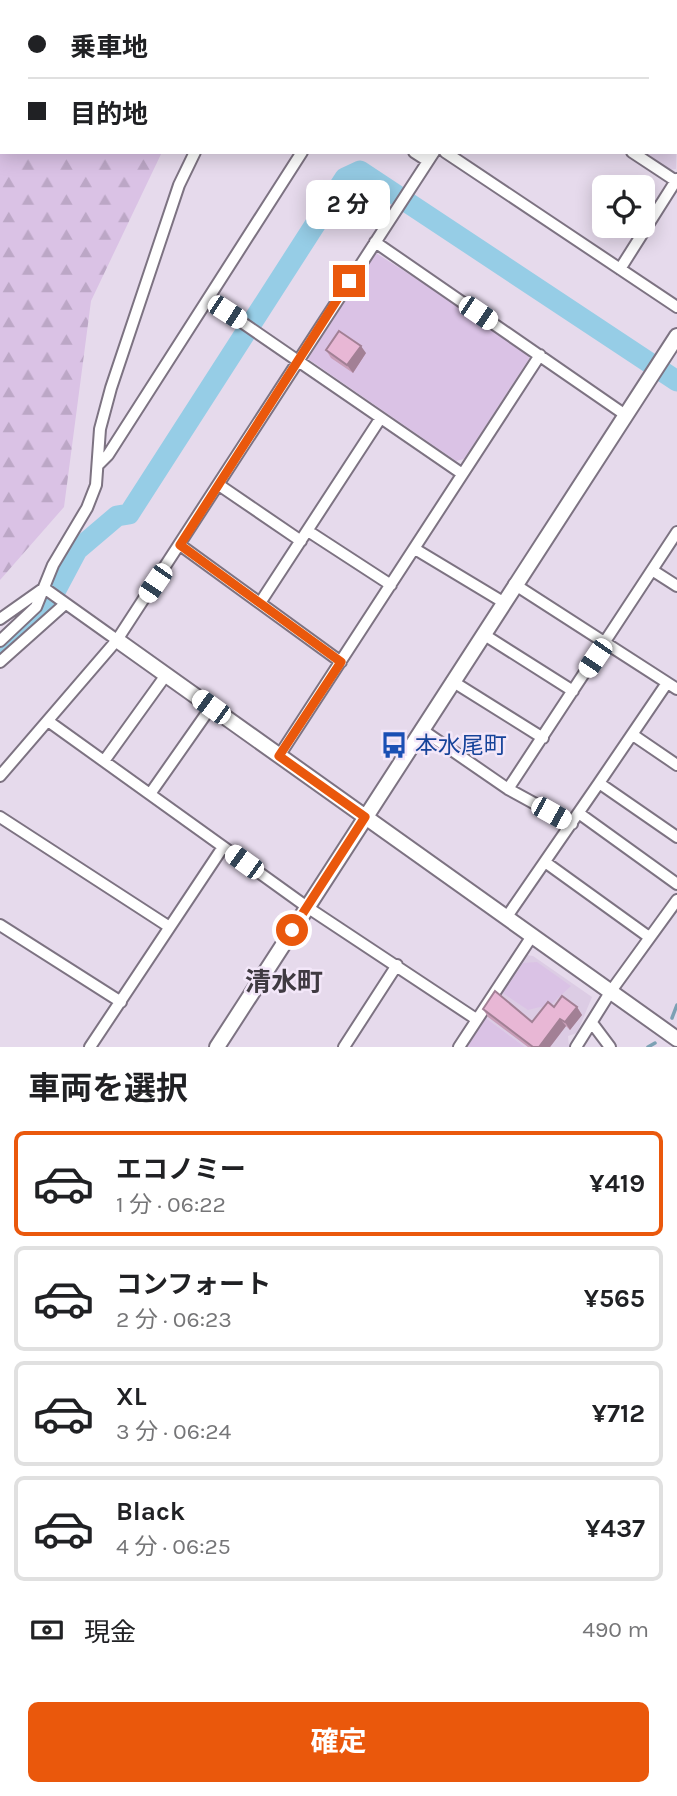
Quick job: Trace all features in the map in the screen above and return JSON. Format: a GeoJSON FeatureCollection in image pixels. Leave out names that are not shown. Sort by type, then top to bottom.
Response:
{"type":"FeatureCollection","features":[{"type":"Feature","properties":{"kind":"street"},"geometry":{"type":"LineString","coordinates":[[0,641],[36,607],[65,543],[87,508],[96,485],[100,429],[111,388],[179,186],[194,154]]}},
{"type":"Feature","properties":{"kind":"street"},"geometry":{"type":"LineString","coordinates":[[98,465],[108,455],[301,154]]}},
{"type":"Feature","properties":{"kind":"street"},"geometry":{"type":"LineString","coordinates":[[448,154],[677,307]]}},
{"type":"Feature","properties":{"kind":"street"},"geometry":{"type":"LineString","coordinates":[[620,269],[676,180],[635,154]]}},
{"type":"Feature","properties":{"kind":"street"},"geometry":{"type":"LineString","coordinates":[[0,776],[117,640],[219,485],[296,360],[431,157]]}},
{"type":"Feature","properties":{"kind":"street"},"geometry":{"type":"LineString","coordinates":[[375,242],[624,414]]}},
{"type":"Feature","properties":{"kind":"street"},"geometry":{"type":"LineString","coordinates":[[208,299],[461,473]]}},
{"type":"Feature","properties":{"kind":"street"},"geometry":{"type":"LineString","coordinates":[[217,1047],[514,584],[677,336]]}},
{"type":"Feature","properties":{"kind":"street"},"geometry":{"type":"LineString","coordinates":[[279,756],[540,355]]}},
{"type":"Feature","properties":{"kind":"street"},"geometry":{"type":"LineString","coordinates":[[260,603],[380,419]]}},
{"type":"Feature","properties":{"kind":"street"},"geometry":{"type":"LineString","coordinates":[[219,485],[301,541]]}},
{"type":"Feature","properties":{"kind":"street"},"geometry":{"type":"LineString","coordinates":[[308,531],[391,585]]}},
{"type":"Feature","properties":{"kind":"street"},"geometry":{"type":"LineString","coordinates":[[508,789],[677,532]]}},
{"type":"Feature","properties":{"kind":"street"},"geometry":{"type":"LineString","coordinates":[[180,545],[341,662]]}},
{"type":"Feature","properties":{"kind":"street"},"geometry":{"type":"LineString","coordinates":[[415,549],[503,602]]}},
{"type":"Feature","properties":{"kind":"street"},"geometry":{"type":"LineString","coordinates":[[652,570],[677,586]]}},
{"type":"Feature","properties":{"kind":"street"},"geometry":{"type":"LineString","coordinates":[[506,918],[633,735],[672,686],[514,584]]}},
{"type":"Feature","properties":{"kind":"street"},"geometry":{"type":"LineString","coordinates":[[44,588],[677,1039]]}},
{"type":"Feature","properties":{"kind":"street"},"geometry":{"type":"LineString","coordinates":[[0,618],[44,588]]}},
{"type":"Feature","properties":{"kind":"street"},"geometry":{"type":"LineString","coordinates":[[0,662],[65,604]]}},
{"type":"Feature","properties":{"kind":"street"},"geometry":{"type":"LineString","coordinates":[[482,634],[573,691]]}},
{"type":"Feature","properties":{"kind":"street"},"geometry":{"type":"LineString","coordinates":[[104,761],[166,675]]}},
{"type":"Feature","properties":{"kind":"street"},"geometry":{"type":"LineString","coordinates":[[452,681],[543,738]]}},
{"type":"Feature","properties":{"kind":"street"},"geometry":{"type":"LineString","coordinates":[[150,794],[211,707]]}},
{"type":"Feature","properties":{"kind":"street"},"geometry":{"type":"LineString","coordinates":[[48,721],[307,907],[476,1019]]}},
{"type":"Feature","properties":{"kind":"street"},"geometry":{"type":"LineString","coordinates":[[421,729],[508,789],[572,824]]}},
{"type":"Feature","properties":{"kind":"street"},"geometry":{"type":"LineString","coordinates":[[633,735],[677,765]]}},
{"type":"Feature","properties":{"kind":"street"},"geometry":{"type":"LineString","coordinates":[[599,783],[677,837]]}},
{"type":"Feature","properties":{"kind":"street"},"geometry":{"type":"LineString","coordinates":[[580,814],[677,884]]}},
{"type":"Feature","properties":{"kind":"street"},"geometry":{"type":"LineString","coordinates":[[0,817],[168,926]]}},
{"type":"Feature","properties":{"kind":"street"},"geometry":{"type":"LineString","coordinates":[[90,1047],[223,847]]}},
{"type":"Feature","properties":{"kind":"street"},"geometry":{"type":"LineString","coordinates":[[545,862],[649,937]]}},
{"type":"Feature","properties":{"kind":"street"},"geometry":{"type":"LineString","coordinates":[[576,1047],[611,991],[677,900]]}},
{"type":"Feature","properties":{"kind":"street"},"geometry":{"type":"LineString","coordinates":[[0,925],[121,1002]]}},
{"type":"Feature","properties":{"kind":"street"},"geometry":{"type":"LineString","coordinates":[[459,1047],[532,936]]}},
{"type":"Feature","properties":{"kind":"street"},"geometry":{"type":"LineString","coordinates":[[344,1047],[397,965]]}},
{"type":"Feature","properties":{"kind":"street"},"geometry":{"type":"LineString","coordinates":[[592,1023],[610,1047]]}},
{"type":"Feature","properties":{"kind":"shaded area"},"geometry":{"type":"Polygon","coordinates":[[[645,154],[676,154],[676,169],[668,170],[645,154]]]}},
{"type":"Feature","properties":{"kind":"shaded area"},"geometry":{"type":"Polygon","coordinates":[[[526,955],[533,956],[592,997],[577,1033],[568,1036],[569,1047],[525,1047],[486,1018],[526,955]]]}},
{"type":"Feature","properties":{"kind":"green space"},"geometry":{"type":"Polygon","coordinates":[[[0,154],[161,154],[91,301],[64,507],[0,580],[0,154]]]}},
{"type":"Feature","properties":{"kind":"green space"},"geometry":{"type":"Polygon","coordinates":[[[376,253],[528,350],[529,359],[464,459],[456,461],[308,359],[376,253]]]}},
{"type":"Feature","properties":{"kind":"green space"},"geometry":{"type":"Polygon","coordinates":[[[537,962],[571,986],[546,1009],[540,1007],[528,1010],[503,993],[523,963],[537,962]]]}},
{"type":"Feature","properties":{"kind":"green space"},"geometry":{"type":"Polygon","coordinates":[[[486,1018],[525,1047],[467,1047],[486,1018]]]}},
{"type":"Feature","properties":{"kind":"building"},"geometry":{"type":"Polygon","coordinates":[[[339,331],[361,346],[347,365],[326,350],[339,331]]]}},
{"type":"Feature","properties":{"kind":"building"},"geometry":{"type":"Polygon","coordinates":[[[495,991],[532,1022],[548,1002],[554,1007],[562,996],[577,1007],[565,1022],[560,1019],[539,1047],[533,1047],[483,1009],[495,991]]]}},
{"type":"Feature","properties":{"kind":"waterway"},"geometry":{"type":"LineString","coordinates":[[0,648],[51,599],[77,550],[117,516],[129,514],[345,178],[360,171],[677,381]]}},
{"type":"Feature","properties":{"kind":"waterway"},"geometry":{"type":"LineString","coordinates":[[672,1018],[677,1005]]}},
{"type":"Feature","properties":{"kind":"waterway"},"geometry":{"type":"LineString","coordinates":[[648,1047],[655,1043]]}},
{"type":"Feature","properties":{"kind":"place","name":"本水尾町"},"geometry":{"type":"Point","coordinates":[394,745]}},
{"type":"Feature","properties":{"kind":"district","name":"清水町"},"geometry":{"type":"Point","coordinates":[284,982]}},
{"type":"Feature","properties":{"kind":"route"},"geometry":{"type":"LineString","coordinates":[[292,930],[365,817],[279,756],[341,662],[180,545],[349,281]]}}]}
